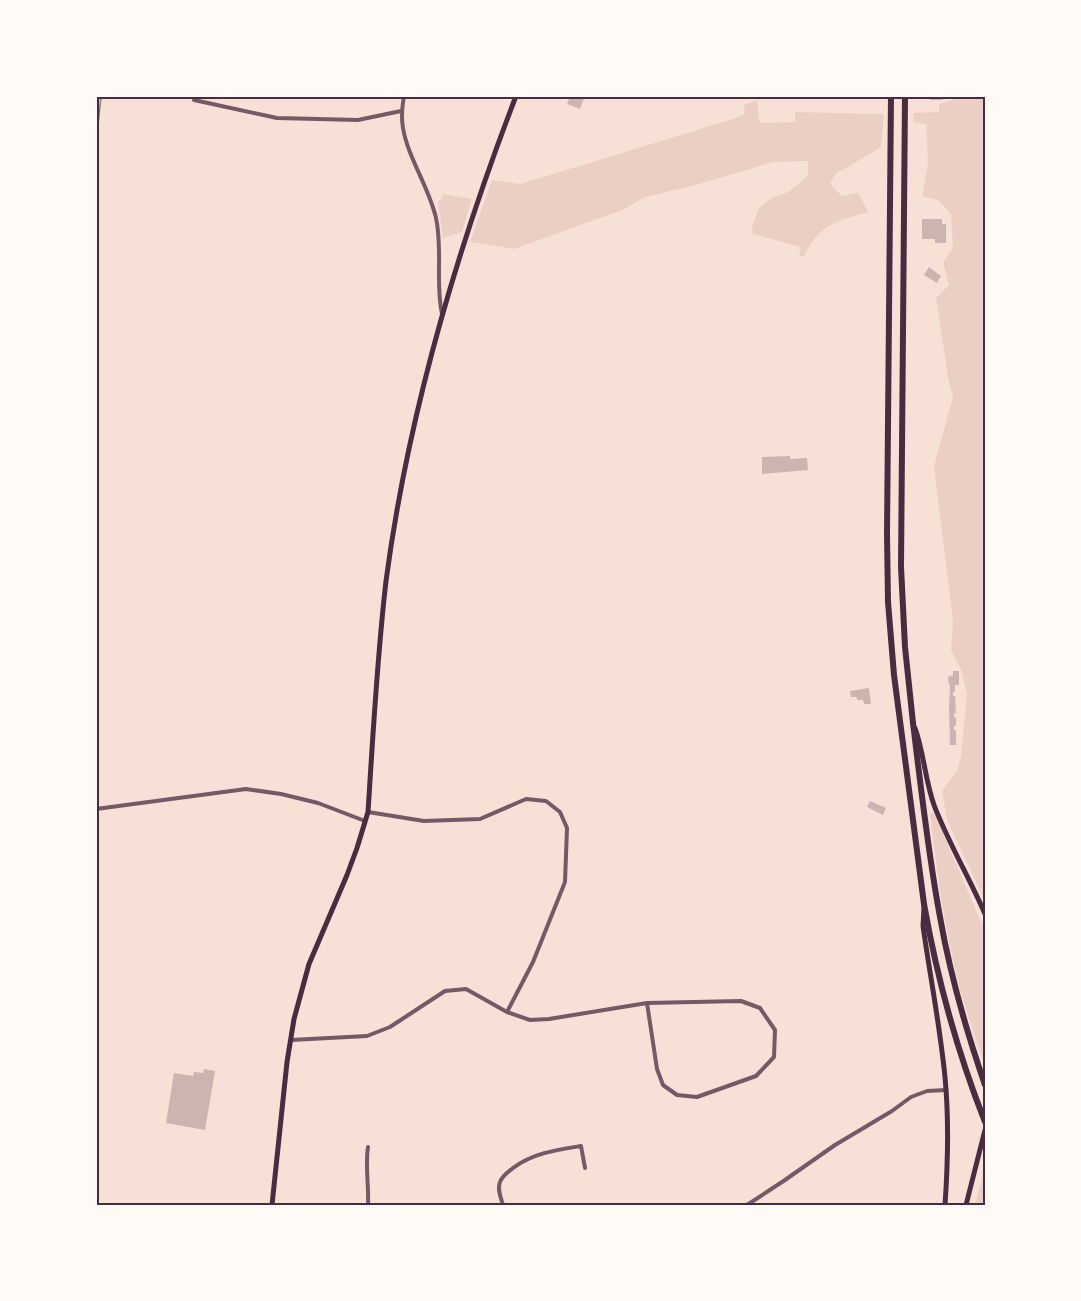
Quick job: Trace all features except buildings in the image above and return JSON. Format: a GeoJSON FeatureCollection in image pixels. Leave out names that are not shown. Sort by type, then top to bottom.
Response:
{"type":"FeatureCollection","features":[{"type":"Feature","properties":{"kind":"highway"},"geometry":{"type":"LineString","coordinates":[[891,96],[887,478],[888,581],[893,659],[924,904],[932,946],[950,1019],[985,1122]]}},
{"type":"Feature","properties":{"kind":"highway"},"geometry":{"type":"LineString","coordinates":[[904,96],[901,478],[902,600],[908,678],[932,869],[944,936],[961,1010],[985,1085]]}},
{"type":"Feature","properties":{"kind":"highway"},"geometry":{"type":"LineString","coordinates":[[887,478],[901,478]]}},
{"type":"Feature","properties":{"kind":"main road"},"geometry":{"type":"LineString","coordinates":[[272,1205],[290,1040],[296,1009],[309,964],[347,875],[368,812],[386,582],[404,476],[426,373],[469,230],[516,96]]}},
{"type":"Feature","properties":{"kind":"main road"},"geometry":{"type":"LineString","coordinates":[[913,723],[920,742],[934,807],[985,914]]}},
{"type":"Feature","properties":{"kind":"main road"},"geometry":{"type":"LineString","coordinates":[[924,904],[922,920],[946,1090],[948,1139],[945,1205]]}},
{"type":"Feature","properties":{"kind":"main road"},"geometry":{"type":"LineString","coordinates":[[966,1205],[985,1132]]}},
{"type":"Feature","properties":{"kind":"street"},"geometry":{"type":"LineString","coordinates":[[404,96],[401,111],[403,128],[436,218],[439,237],[439,298],[442,315]]}},
{"type":"Feature","properties":{"kind":"street"},"geometry":{"type":"LineString","coordinates":[[194,100],[277,118],[358,120],[401,111]]}},
{"type":"Feature","properties":{"kind":"street"},"geometry":{"type":"LineString","coordinates":[[96,808],[246,789],[318,803],[365,821]]}},
{"type":"Feature","properties":{"kind":"street"},"geometry":{"type":"LineString","coordinates":[[368,812],[424,820],[480,819],[526,799],[546,801],[560,812],[567,828],[565,882],[533,962],[507,1012]]}},
{"type":"Feature","properties":{"kind":"street"},"geometry":{"type":"LineString","coordinates":[[290,1040],[367,1036],[390,1027],[445,991],[466,988],[507,1012],[530,1020],[647,1003],[741,1001],[760,1008],[775,1029],[774,1057],[756,1076],[697,1097],[677,1095],[663,1085],[657,1069],[647,1003]]}},
{"type":"Feature","properties":{"kind":"street"},"geometry":{"type":"LineString","coordinates":[[747,1205],[911,1097],[927,1091],[946,1090]]}},
{"type":"Feature","properties":{"kind":"street"},"geometry":{"type":"LineString","coordinates":[[503,1205],[499,1184],[504,1175],[519,1163],[537,1154],[581,1146],[585,1168]]}},
{"type":"Feature","properties":{"kind":"street"},"geometry":{"type":"LineString","coordinates":[[368,1147],[366,1163],[368,1205]]}},
{"type":"Feature","properties":{"kind":"shaded area"},"geometry":{"type":"Polygon","coordinates":[[[953,96],[985,96],[985,901],[947,820],[942,791],[957,771],[961,756],[967,694],[961,669],[951,650],[953,622],[934,466],[953,397],[936,298],[949,285],[943,262],[953,249],[951,214],[938,200],[922,196],[928,163],[926,124],[914,122],[913,113],[939,112],[939,104],[953,100],[953,96]]]}},
{"type":"Feature","properties":{"kind":"shaded area"},"geometry":{"type":"Polygon","coordinates":[[[757,100],[761,123],[795,122],[795,112],[884,114],[881,147],[836,173],[830,184],[842,196],[858,193],[868,212],[830,225],[816,237],[804,256],[799,256],[801,247],[753,234],[752,227],[759,208],[772,198],[788,192],[808,176],[808,161],[773,162],[645,197],[625,209],[514,249],[470,242],[492,180],[520,184],[540,178],[733,119],[745,114],[744,105],[757,100]]]}},
{"type":"Feature","properties":{"kind":"shaded area"},"geometry":{"type":"Polygon","coordinates":[[[443,194],[472,199],[462,232],[443,238],[438,201],[441,200],[443,194]]]}},
{"type":"Feature","properties":{"kind":"shaded area"},"geometry":{"type":"Polygon","coordinates":[[[934,812],[985,931],[985,1067],[950,948],[930,814],[934,812]]]}},
{"type":"Feature","properties":{"kind":"shaded area"},"geometry":{"type":"Polygon","coordinates":[[[984,1170],[985,1205],[975,1205],[984,1170]]]}},
{"type":"Feature","properties":{"kind":"railway"},"geometry":{"type":"LineString","coordinates":[[96,145],[101,96]]}}]}
